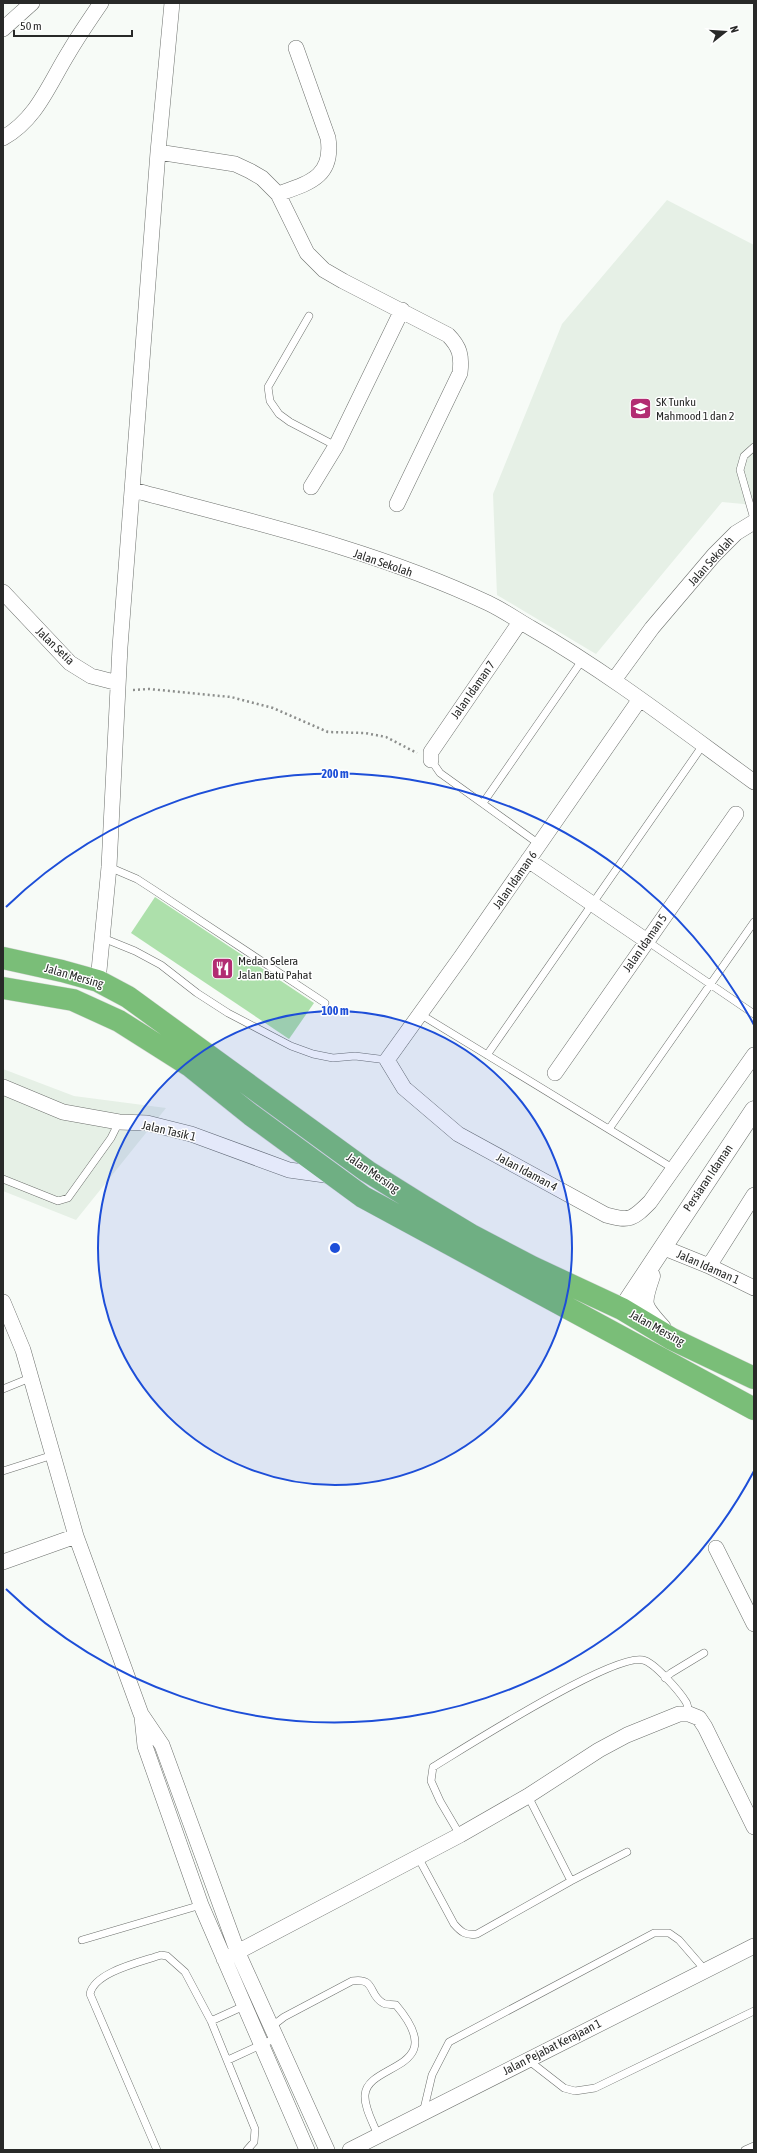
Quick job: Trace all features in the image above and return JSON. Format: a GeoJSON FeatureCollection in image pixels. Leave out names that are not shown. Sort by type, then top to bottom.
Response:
{"type":"FeatureCollection","features":[{"type":"Feature","properties":{"kind":"highway","name":"Jalan Mersing"},"geometry":{"type":"LineString","coordinates":[[3,958],[62,971],[98,981],[128,997],[169,1025],[373,1175],[471,1235],[622,1309],[672,1339],[754,1378]]}},
{"type":"Feature","properties":{"kind":"highway"},"geometry":{"type":"LineString","coordinates":[[3,988],[73,1000],[119,1021],[190,1066],[364,1197],[754,1409]]}},
{"type":"Feature","properties":{"kind":"street"},"geometry":{"type":"LineString","coordinates":[[3,28],[32,3]]}},
{"type":"Feature","properties":{"kind":"street"},"geometry":{"type":"LineString","coordinates":[[3,138],[16,131],[32,115],[69,51],[101,3]]}},
{"type":"Feature","properties":{"kind":"street"},"geometry":{"type":"LineString","coordinates":[[98,981],[109,867],[118,689],[158,152],[172,3]]}},
{"type":"Feature","properties":{"kind":"street"},"geometry":{"type":"LineString","coordinates":[[278,194],[312,180],[325,169],[330,153],[328,138],[296,48]]}},
{"type":"Feature","properties":{"kind":"street"},"geometry":{"type":"LineString","coordinates":[[158,152],[235,164],[262,178],[278,194],[307,254],[324,270],[343,282],[402,310],[448,335],[457,344],[462,357],[460,372],[396,504]]}},
{"type":"Feature","properties":{"kind":"street"},"geometry":{"type":"LineString","coordinates":[[312,488],[336,446],[402,310]]}},
{"type":"Feature","properties":{"kind":"street","name":"Jalan Sekolah"},"geometry":{"type":"LineString","coordinates":[[133,490],[294,533],[448,586],[490,604],[583,659],[754,782]]}},
{"type":"Feature","properties":{"kind":"street","name":"Jalan Sekolah"},"geometry":{"type":"LineString","coordinates":[[614,680],[652,628],[714,555],[736,533],[754,522]]}},
{"type":"Feature","properties":{"kind":"street","name":"Jalan Setia"},"geometry":{"type":"LineString","coordinates":[[3,592],[70,663],[91,676],[118,689]]}},
{"type":"Feature","properties":{"kind":"street","name":"Jalan Idaman 7"},"geometry":{"type":"LineString","coordinates":[[430,760],[431,752],[520,622]]}},
{"type":"Feature","properties":{"kind":"street","name":"Jalan Idaman 6"},"geometry":{"type":"LineString","coordinates":[[387,1060],[640,699]]}},
{"type":"Feature","properties":{"kind":"street","name":"Jalan Idaman 5"},"geometry":{"type":"LineString","coordinates":[[555,1073],[736,814]]}},
{"type":"Feature","properties":{"kind":"street"},"geometry":{"type":"LineString","coordinates":[[528,860],[647,941]]}},
{"type":"Feature","properties":{"kind":"street","name":"Jalan Idaman 4"},"geometry":{"type":"LineString","coordinates":[[387,1060],[404,1088],[458,1134],[606,1215],[624,1220],[638,1215],[650,1202],[754,1056]]}},
{"type":"Feature","properties":{"kind":"street","name":"Jalan Tasik 1"},"geometry":{"type":"LineString","coordinates":[[3,1087],[63,1112],[119,1122],[147,1124],[191,1134],[289,1170],[335,1176]]}},
{"type":"Feature","properties":{"kind":"street","name":"Persiaran Idaman"},"geometry":{"type":"LineString","coordinates":[[622,1309],[754,1110]]}},
{"type":"Feature","properties":{"kind":"street"},"geometry":{"type":"LineString","coordinates":[[708,1266],[754,1195]]}},
{"type":"Feature","properties":{"kind":"street","name":"Persiaran Idaman"},"geometry":{"type":"LineString","coordinates":[[662,1247],[643,1298],[646,1311],[672,1339]]}},
{"type":"Feature","properties":{"kind":"street","name":"Jalan Idaman 1"},"geometry":{"type":"LineString","coordinates":[[662,1247],[708,1266],[754,1288]]}},
{"type":"Feature","properties":{"kind":"street"},"geometry":{"type":"LineString","coordinates":[[3,1302],[23,1350],[76,1536],[141,1714],[145,1746],[201,1904],[306,2150]]}},
{"type":"Feature","properties":{"kind":"street"},"geometry":{"type":"LineString","coordinates":[[3,1562],[76,1536]]}},
{"type":"Feature","properties":{"kind":"street"},"geometry":{"type":"LineString","coordinates":[[716,1548],[754,1624]]}},
{"type":"Feature","properties":{"kind":"street"},"geometry":{"type":"LineString","coordinates":[[141,1714],[162,1745],[238,1953],[327,2150]]}},
{"type":"Feature","properties":{"kind":"street"},"geometry":{"type":"LineString","coordinates":[[224,1959],[238,1953],[460,1835],[528,1796],[599,1750],[627,1735],[679,1714],[689,1714],[699,1718],[705,1727],[754,1827]]}},
{"type":"Feature","properties":{"kind":"street","name":"Jalan Pejabat Kerajaan 1"},"geometry":{"type":"LineString","coordinates":[[350,2150],[754,1946]]}},
{"type":"Feature","properties":{"kind":"lane"},"geometry":{"type":"LineString","coordinates":[[309,316],[268,387],[270,401],[279,414],[290,422],[336,446]]}},
{"type":"Feature","properties":{"kind":"lane"},"geometry":{"type":"LineString","coordinates":[[754,447],[744,456],[740,470],[754,519]]}},
{"type":"Feature","properties":{"kind":"lane"},"geometry":{"type":"LineString","coordinates":[[483,803],[583,659]]}},
{"type":"Feature","properties":{"kind":"lane"},"geometry":{"type":"LineString","coordinates":[[487,1055],[703,745]]}},
{"type":"Feature","properties":{"kind":"lane"},"geometry":{"type":"LineString","coordinates":[[430,760],[440,773],[539,844]]}},
{"type":"Feature","properties":{"kind":"lane"},"geometry":{"type":"LineString","coordinates":[[109,867],[148,886],[324,1003]]}},
{"type":"Feature","properties":{"kind":"lane"},"geometry":{"type":"LineString","coordinates":[[609,1130],[754,922]]}},
{"type":"Feature","properties":{"kind":"lane"},"geometry":{"type":"LineString","coordinates":[[103,938],[135,951],[161,965],[228,1013],[291,1046],[313,1054],[333,1058],[355,1056],[387,1060]]}},
{"type":"Feature","properties":{"kind":"lane"},"geometry":{"type":"LineString","coordinates":[[647,941],[754,1014]]}},
{"type":"Feature","properties":{"kind":"lane"},"geometry":{"type":"LineString","coordinates":[[420,1014],[674,1169]]}},
{"type":"Feature","properties":{"kind":"lane"},"geometry":{"type":"LineString","coordinates":[[3,1179],[58,1201],[64,1201],[68,1198],[111,1138],[119,1122]]}},
{"type":"Feature","properties":{"kind":"lane"},"geometry":{"type":"LineString","coordinates":[[3,1389],[30,1378]]}},
{"type":"Feature","properties":{"kind":"lane"},"geometry":{"type":"LineString","coordinates":[[3,1471],[53,1455]]}},
{"type":"Feature","properties":{"kind":"lane"},"geometry":{"type":"LineString","coordinates":[[665,1678],[670,1673],[704,1653]]}},
{"type":"Feature","properties":{"kind":"lane"},"geometry":{"type":"LineString","coordinates":[[460,1835],[440,1801],[431,1781],[433,1767],[592,1674],[625,1662],[642,1659],[652,1663],[686,1703],[689,1714]]}},
{"type":"Feature","properties":{"kind":"lane"},"geometry":{"type":"LineString","coordinates":[[528,1796],[571,1881]]}},
{"type":"Feature","properties":{"kind":"lane"},"geometry":{"type":"LineString","coordinates":[[418,1857],[454,1924],[461,1932],[470,1936],[477,1934],[626,1852]]}},
{"type":"Feature","properties":{"kind":"lane"},"geometry":{"type":"LineString","coordinates":[[82,1940],[201,1904]]}},
{"type":"Feature","properties":{"kind":"lane"},"geometry":{"type":"LineString","coordinates":[[423,2113],[432,2075],[449,2042],[654,1933],[669,1933],[679,1940],[705,1970]]}},
{"type":"Feature","properties":{"kind":"lane"},"geometry":{"type":"LineString","coordinates":[[157,2150],[91,1998],[92,1987],[107,1974],[161,1955],[167,1956],[185,1972],[211,2021],[255,2129],[254,2142],[247,2150]]}},
{"type":"Feature","properties":{"kind":"lane"},"geometry":{"type":"LineString","coordinates":[[228,2060],[261,2045],[274,2033],[284,2017],[352,1981],[361,1980],[368,1983],[378,1999],[384,2004],[396,2005],[401,2011],[414,2036],[415,2043],[413,2051],[409,2057],[368,2085],[365,2095],[378,2136]]}},
{"type":"Feature","properties":{"kind":"lane"},"geometry":{"type":"LineString","coordinates":[[211,2021],[244,2006]]}},
{"type":"Feature","properties":{"kind":"lane"},"geometry":{"type":"LineString","coordinates":[[528,2060],[564,2088],[575,2091],[595,2088],[754,2011]]}},
{"type":"Feature","properties":{"kind":"lane"},"geometry":{"type":"LineString","coordinates":[[746,2150],[754,2146]]}},
{"type":"Feature","properties":{"kind":"path"},"geometry":{"type":"LineString","coordinates":[[118,689],[132,691],[149,689],[231,697],[273,708],[328,732],[365,733],[386,737],[430,760]]}},
{"type":"Feature","properties":{"kind":"shaded area","name":"SK Tunku Mahmood 1 dan 2"},"geometry":{"type":"Polygon","coordinates":[[[667,200],[754,245],[754,505],[722,502],[596,654],[497,595],[493,494],[562,324],[667,200]]]}},
{"type":"Feature","properties":{"kind":"shaded area"},"geometry":{"type":"Polygon","coordinates":[[[3,1069],[74,1096],[166,1108],[76,1220],[3,1191],[3,1069]]]}},
{"type":"Feature","properties":{"kind":"building","name":"Medan Selera Jalan Batu Pahat"},"geometry":{"type":"Polygon","coordinates":[[[155,897],[314,1003],[289,1039],[131,933],[155,897]]]}},
{"type":"Feature","properties":{"kind":"place","name":"SK Tunku Mahmood 1 dan 2"},"geometry":{"type":"Point","coordinates":[641,409]}},
{"type":"Feature","properties":{"kind":"place","name":"Medan Selera Jalan Batu Pahat"},"geometry":{"type":"Point","coordinates":[222,968]}}]}
